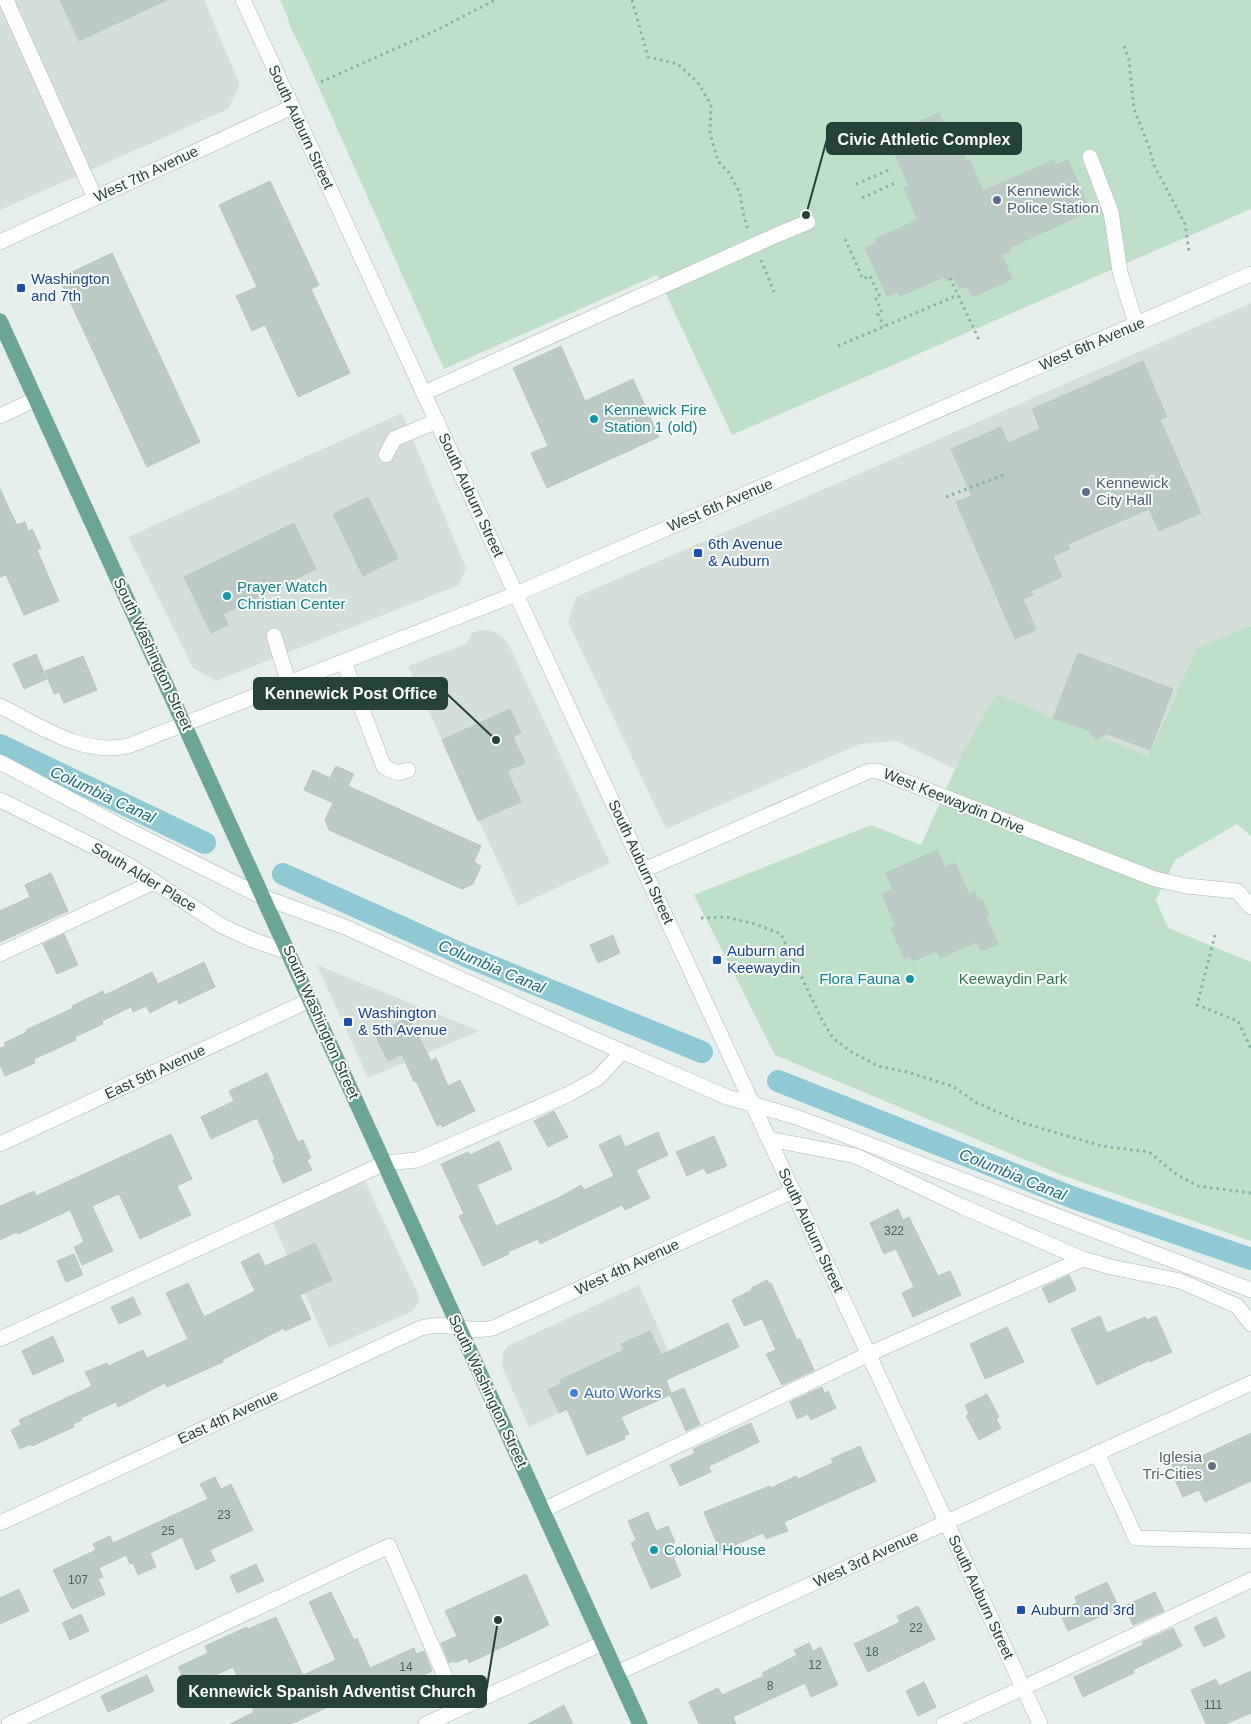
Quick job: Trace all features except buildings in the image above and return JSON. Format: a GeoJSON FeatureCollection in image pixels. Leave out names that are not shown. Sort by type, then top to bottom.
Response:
{"type":"FeatureCollection","features":[{"type":"Feature","properties":{"kind":"main road","name":"South Washington Street"},"geometry":{"type":"LineString","coordinates":[[0,321],[640,1724]]}},
{"type":"Feature","properties":{"kind":"street"},"geometry":{"type":"LineString","coordinates":[[6,0],[95,198]]}},
{"type":"Feature","properties":{"kind":"street","name":"South Auburn Street"},"geometry":{"type":"LineString","coordinates":[[243,0],[1040,1724]]}},
{"type":"Feature","properties":{"kind":"street","name":"West 7th Avenue"},"geometry":{"type":"LineString","coordinates":[[0,242],[292,107]]}},
{"type":"Feature","properties":{"kind":"street"},"geometry":{"type":"LineString","coordinates":[[1090,157],[1111,212],[1120,272],[1136,324]]}},
{"type":"Feature","properties":{"kind":"street"},"geometry":{"type":"LineString","coordinates":[[424,393],[808,222]]}},
{"type":"Feature","properties":{"kind":"street","name":"West 6th Avenue"},"geometry":{"type":"LineString","coordinates":[[0,706],[64,738],[83,745],[100,749],[116,749],[128,746],[516,594],[1251,274]]}},
{"type":"Feature","properties":{"kind":"street"},"geometry":{"type":"LineString","coordinates":[[0,416],[36,399]]}},
{"type":"Feature","properties":{"kind":"street"},"geometry":{"type":"LineString","coordinates":[[386,455],[394,438],[437,421]]}},
{"type":"Feature","properties":{"kind":"street"},"geometry":{"type":"LineString","coordinates":[[274,636],[289,684]]}},
{"type":"Feature","properties":{"kind":"street"},"geometry":{"type":"LineString","coordinates":[[344,662],[384,767],[398,772],[408,770]]}},
{"type":"Feature","properties":{"kind":"street"},"geometry":{"type":"LineString","coordinates":[[0,762],[124,828],[264,897],[344,927],[727,1097],[793,1116],[826,1128],[1251,1290]]}},
{"type":"Feature","properties":{"kind":"street","name":"West Keewaydin Drive"},"geometry":{"type":"LineString","coordinates":[[644,870],[869,771],[878,771],[1155,879],[1187,886],[1236,890],[1251,908]]}},
{"type":"Feature","properties":{"kind":"street","name":"South Alder Place"},"geometry":{"type":"LineString","coordinates":[[0,800],[130,866],[222,926],[253,940],[288,952]]}},
{"type":"Feature","properties":{"kind":"street"},"geometry":{"type":"LineString","coordinates":[[0,954],[154,882]]}},
{"type":"Feature","properties":{"kind":"street","name":"East 5th Avenue"},"geometry":{"type":"LineString","coordinates":[[0,1144],[310,1000]]}},
{"type":"Feature","properties":{"kind":"street"},"geometry":{"type":"LineString","coordinates":[[0,1339],[385,1164],[417,1160],[567,1096],[598,1078],[622,1052]]}},
{"type":"Feature","properties":{"kind":"street"},"geometry":{"type":"LineString","coordinates":[[769,1139],[856,1156],[961,1206],[1084,1259],[1110,1267],[1180,1281],[1237,1306],[1251,1324]]}},
{"type":"Feature","properties":{"kind":"street","name":"West 4th Avenue"},"geometry":{"type":"LineString","coordinates":[[459,1327],[481,1331],[493,1328],[793,1191]]}},
{"type":"Feature","properties":{"kind":"street"},"geometry":{"type":"LineString","coordinates":[[543,1510],[869,1354],[1084,1259]]}},
{"type":"Feature","properties":{"kind":"street","name":"East 4th Avenue"},"geometry":{"type":"LineString","coordinates":[[0,1523],[421,1328],[433,1324],[459,1327]]}},
{"type":"Feature","properties":{"kind":"street","name":"West 3rd Avenue"},"geometry":{"type":"LineString","coordinates":[[617,1673],[1251,1382]]}},
{"type":"Feature","properties":{"kind":"street"},"geometry":{"type":"LineString","coordinates":[[1097,1453],[1136,1538],[1251,1541]]}},
{"type":"Feature","properties":{"kind":"street"},"geometry":{"type":"LineString","coordinates":[[9,1724],[389,1546],[458,1709]]}},
{"type":"Feature","properties":{"kind":"street"},"geometry":{"type":"LineString","coordinates":[[944,1724],[1251,1580]]}},
{"type":"Feature","properties":{"kind":"street"},"geometry":{"type":"LineString","coordinates":[[426,1724],[603,1643]]}},
{"type":"Feature","properties":{"kind":"path"},"geometry":{"type":"LineString","coordinates":[[321,82],[435,31],[495,0]]}},
{"type":"Feature","properties":{"kind":"path"},"geometry":{"type":"LineString","coordinates":[[632,0],[648,57],[678,64],[700,84],[711,105],[710,133],[718,161],[730,173],[740,192],[743,213],[749,233]]}},
{"type":"Feature","properties":{"kind":"path"},"geometry":{"type":"LineString","coordinates":[[1124,46],[1129,60],[1134,109],[1154,165],[1186,224],[1189,252]]}},
{"type":"Feature","properties":{"kind":"path"},"geometry":{"type":"LineString","coordinates":[[983,144],[1015,130]]}},
{"type":"Feature","properties":{"kind":"path"},"geometry":{"type":"LineString","coordinates":[[856,184],[891,169]]}},
{"type":"Feature","properties":{"kind":"path"},"geometry":{"type":"LineString","coordinates":[[862,198],[897,182]]}},
{"type":"Feature","properties":{"kind":"path"},"geometry":{"type":"LineString","coordinates":[[845,240],[863,279],[870,276],[880,297],[876,299],[882,312],[878,314],[884,326]]}},
{"type":"Feature","properties":{"kind":"path"},"geometry":{"type":"LineString","coordinates":[[760,259],[774,292]]}},
{"type":"Feature","properties":{"kind":"path"},"geometry":{"type":"LineString","coordinates":[[950,278],[980,342]]}},
{"type":"Feature","properties":{"kind":"path"},"geometry":{"type":"LineString","coordinates":[[838,346],[958,295]]}},
{"type":"Feature","properties":{"kind":"path"},"geometry":{"type":"LineString","coordinates":[[946,497],[1002,475]]}},
{"type":"Feature","properties":{"kind":"path"},"geometry":{"type":"LineString","coordinates":[[701,918],[726,917],[755,924],[781,934],[823,1022],[833,1038],[850,1051],[878,1066],[907,1072],[952,1086],[977,1103],[1023,1124],[1102,1146],[1149,1152],[1176,1174],[1198,1186],[1251,1193]]}},
{"type":"Feature","properties":{"kind":"path"},"geometry":{"type":"LineString","coordinates":[[1215,935],[1197,1006],[1238,1022],[1251,1049]]}},
{"type":"Feature","properties":{"kind":"shaded area"},"geometry":{"type":"Polygon","coordinates":[[[0,0],[204,0],[240,85],[228,109],[0,210],[0,0]]]}},
{"type":"Feature","properties":{"kind":"shaded area"},"geometry":{"type":"Polygon","coordinates":[[[1251,303],[1251,626],[1197,648],[1148,756],[996,694],[955,769],[896,741],[860,744],[666,829],[568,622],[576,597],[1251,303]]]}},
{"type":"Feature","properties":{"kind":"shaded area"},"geometry":{"type":"Polygon","coordinates":[[[402,413],[466,568],[459,585],[216,681],[193,668],[128,537],[402,413]]]}},
{"type":"Feature","properties":{"kind":"shaded area"},"geometry":{"type":"Polygon","coordinates":[[[481,630],[492,631],[501,635],[509,645],[610,863],[518,906],[408,666],[466,644],[472,633],[481,630]]]}},
{"type":"Feature","properties":{"kind":"shaded area"},"geometry":{"type":"Polygon","coordinates":[[[317,965],[479,1031],[368,1078],[317,965]]]}},
{"type":"Feature","properties":{"kind":"shaded area"},"geometry":{"type":"Polygon","coordinates":[[[364,1179],[418,1294],[419,1300],[411,1312],[329,1348],[272,1221],[364,1179]]]}},
{"type":"Feature","properties":{"kind":"shaded area"},"geometry":{"type":"Polygon","coordinates":[[[639,1285],[673,1361],[529,1427],[502,1367],[503,1353],[508,1346],[639,1285]]]}},
{"type":"Feature","properties":{"kind":"green space"},"geometry":{"type":"Polygon","coordinates":[[[280,0],[1251,0],[1251,209],[732,435],[657,275],[444,369],[305,56],[290,27],[280,0]]]}},
{"type":"Feature","properties":{"kind":"green space","name":"Keewaydin Park"},"geometry":{"type":"Polygon","coordinates":[[[1251,626],[1251,836],[1237,824],[1175,860],[1156,900],[1168,928],[1251,962],[1251,1241],[1064,1176],[775,1055],[694,895],[871,825],[921,845],[961,756],[996,694],[1148,756],[1197,648],[1251,626]]]}},
{"type":"Feature","properties":{"kind":"waterway","name":"Columbia Canal"},"geometry":{"type":"LineString","coordinates":[[0,745],[205,843]]}},
{"type":"Feature","properties":{"kind":"waterway","name":"Columbia Canal"},"geometry":{"type":"LineString","coordinates":[[283,874],[466,956],[702,1052]]}},
{"type":"Feature","properties":{"kind":"waterway","name":"Columbia Canal"},"geometry":{"type":"LineString","coordinates":[[778,1081],[1074,1198],[1251,1259]]}},
{"type":"Feature","properties":{"kind":"place","name":"Kennewick Police Station"},"geometry":{"type":"Point","coordinates":[997,200]}},
{"type":"Feature","properties":{"kind":"place","name":"Civic Athletic Complex"},"geometry":{"type":"Point","coordinates":[806,215]}},
{"type":"Feature","properties":{"kind":"place","name":"Washington and 7th"},"geometry":{"type":"Point","coordinates":[21,288]}},
{"type":"Feature","properties":{"kind":"place","name":"Kennewick Fire Station 1 (old)"},"geometry":{"type":"Point","coordinates":[594,419]}},
{"type":"Feature","properties":{"kind":"place","name":"Kennewick City Hall"},"geometry":{"type":"Point","coordinates":[1086,492]}},
{"type":"Feature","properties":{"kind":"place","name":"6th Avenue & Auburn"},"geometry":{"type":"Point","coordinates":[698,553]}},
{"type":"Feature","properties":{"kind":"place","name":"Prayer Watch Christian Center"},"geometry":{"type":"Point","coordinates":[227,596]}},
{"type":"Feature","properties":{"kind":"place","name":"Kennewick Post Office"},"geometry":{"type":"Point","coordinates":[496,740]}},
{"type":"Feature","properties":{"kind":"place","name":"Auburn and Keewaydin"},"geometry":{"type":"Point","coordinates":[717,960]}},
{"type":"Feature","properties":{"kind":"place","name":"Flora Fauna"},"geometry":{"type":"Point","coordinates":[910,979]}},
{"type":"Feature","properties":{"kind":"place","name":"Washington & 5th Avenue"},"geometry":{"type":"Point","coordinates":[348,1022]}},
{"type":"Feature","properties":{"kind":"place","name":"Auto Works"},"geometry":{"type":"Point","coordinates":[574,1393]}},
{"type":"Feature","properties":{"kind":"place","name":"Iglesia Tri-Cities"},"geometry":{"type":"Point","coordinates":[1212,1466]}},
{"type":"Feature","properties":{"kind":"place","name":"Colonial House"},"geometry":{"type":"Point","coordinates":[654,1550]}},
{"type":"Feature","properties":{"kind":"place","name":"Auburn and 3rd"},"geometry":{"type":"Point","coordinates":[1021,1610]}},
{"type":"Feature","properties":{"kind":"place","name":"Kennewick Spanish Adventist Church"},"geometry":{"type":"Point","coordinates":[498,1620]}}]}
